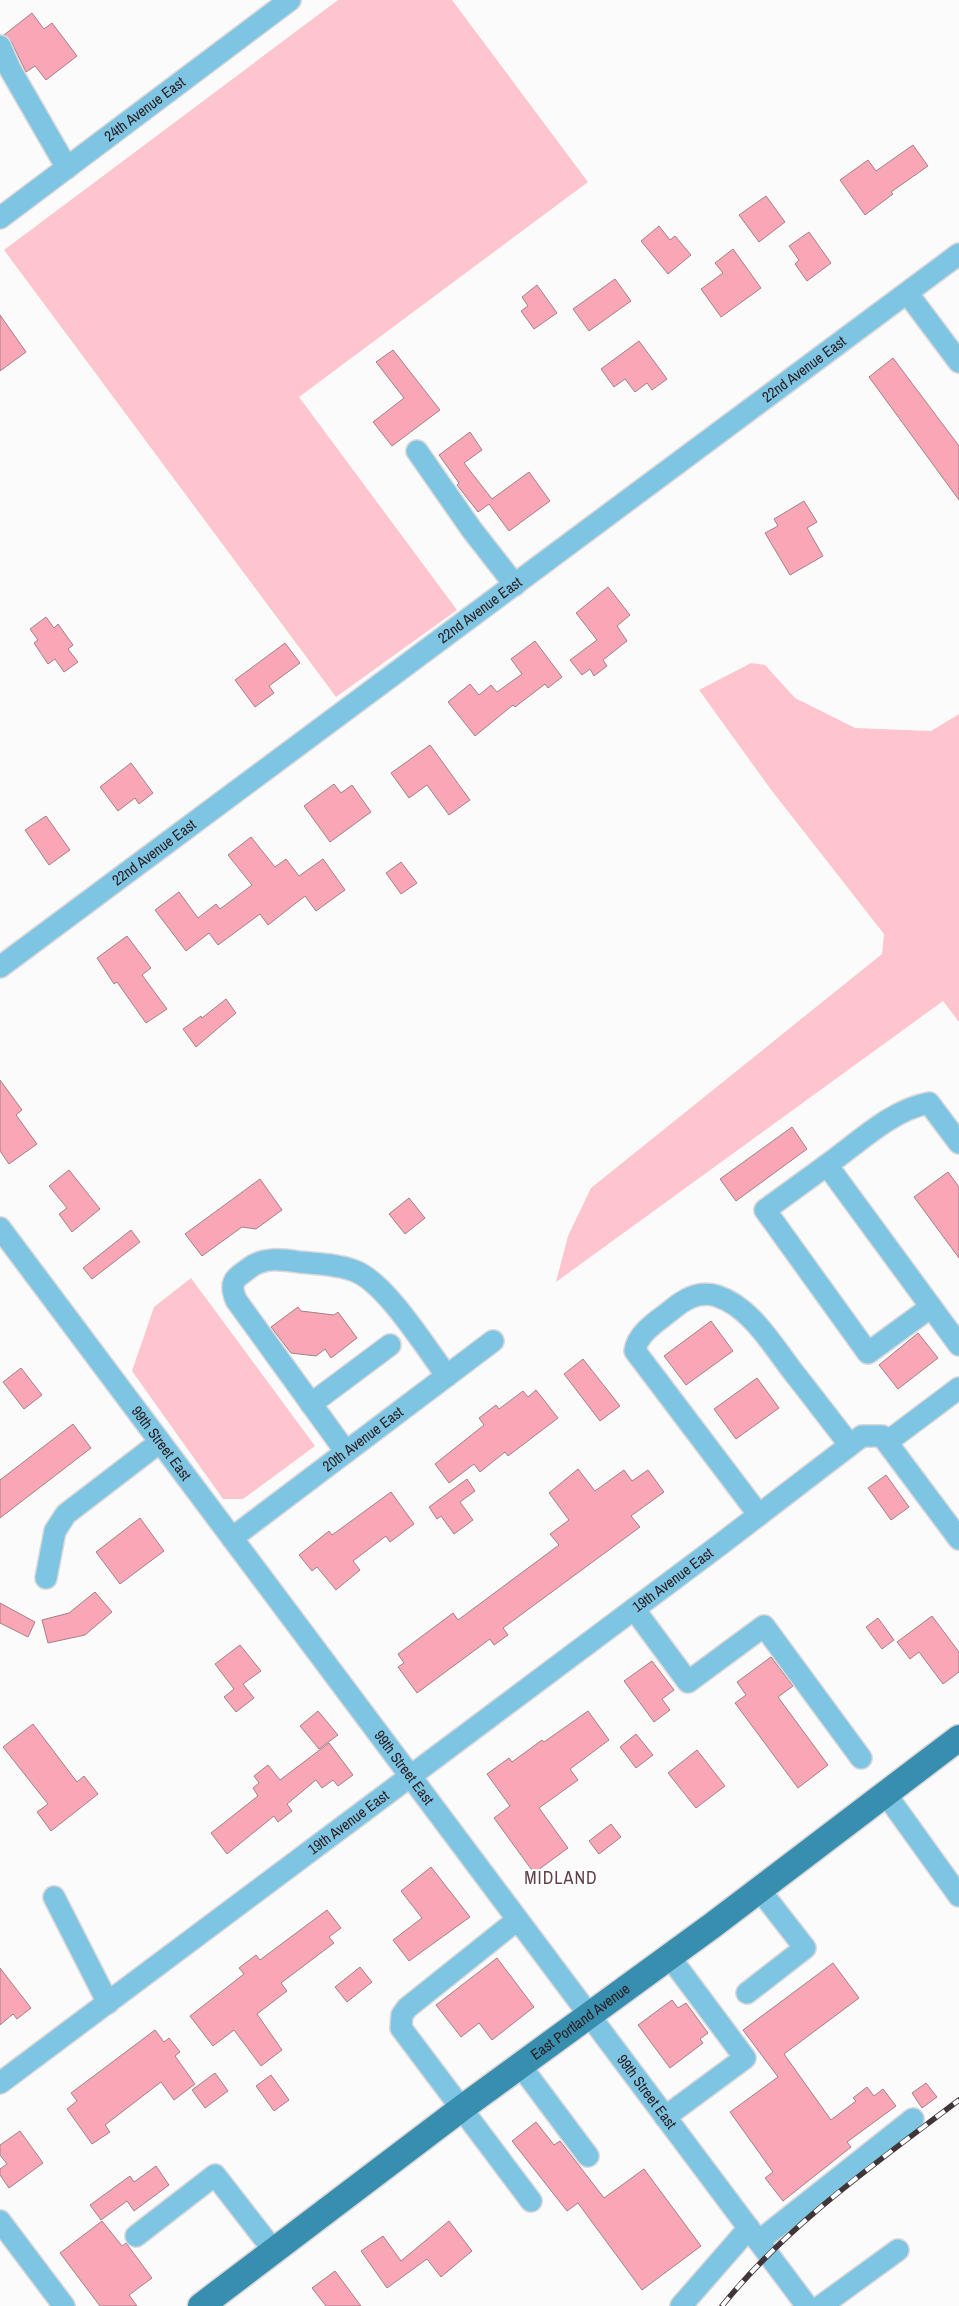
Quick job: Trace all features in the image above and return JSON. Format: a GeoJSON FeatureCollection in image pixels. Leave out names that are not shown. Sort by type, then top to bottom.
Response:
{"type":"FeatureCollection","features":[{"type":"Feature","properties":{"kind":"main road","name":"East Portland Avenue"},"geometry":{"type":"LineString","coordinates":[[200,2306],[462,2108],[759,1890],[959,1738]]}},
{"type":"Feature","properties":{"kind":"street","name":"24th Avenue East"},"geometry":{"type":"LineString","coordinates":[[0,218],[290,0]]}},
{"type":"Feature","properties":{"kind":"street"},"geometry":{"type":"LineString","coordinates":[[0,46],[19,86],[67,168]]}},
{"type":"Feature","properties":{"kind":"street","name":"22nd Avenue East"},"geometry":{"type":"LineString","coordinates":[[0,967],[908,294],[959,254]]}},
{"type":"Feature","properties":{"kind":"street"},"geometry":{"type":"LineString","coordinates":[[908,294],[959,362]]}},
{"type":"Feature","properties":{"kind":"street"},"geometry":{"type":"LineString","coordinates":[[417,451],[472,530],[515,585]]}},
{"type":"Feature","properties":{"kind":"street"},"geometry":{"type":"LineString","coordinates":[[931,1307],[868,1353],[765,1210],[895,1116],[924,1104],[929,1103],[959,1143]]}},
{"type":"Feature","properties":{"kind":"street"},"geometry":{"type":"LineString","coordinates":[[827,1165],[959,1345]]}},
{"type":"Feature","properties":{"kind":"street","name":"99th Street East"},"geometry":{"type":"LineString","coordinates":[[0,1228],[807,2306]]}},
{"type":"Feature","properties":{"kind":"street"},"geometry":{"type":"LineString","coordinates":[[346,1452],[236,1300],[232,1289],[235,1279],[258,1263],[283,1260],[343,1267],[366,1276],[386,1296],[447,1376]]}},
{"type":"Feature","properties":{"kind":"street"},"geometry":{"type":"LineString","coordinates":[[759,1515],[636,1351],[639,1338],[680,1302],[689,1297],[716,1296],[734,1305],[756,1323],[850,1445]]}},
{"type":"Feature","properties":{"kind":"street","name":"20th Avenue East"},"geometry":{"type":"LineString","coordinates":[[232,1538],[493,1341]]}},
{"type":"Feature","properties":{"kind":"street"},"geometry":{"type":"LineString","coordinates":[[311,1404],[390,1345]]}},
{"type":"Feature","properties":{"kind":"street"},"geometry":{"type":"LineString","coordinates":[[959,1388],[887,1442],[959,1539]]}},
{"type":"Feature","properties":{"kind":"street","name":"19th Avenue East"},"geometry":{"type":"LineString","coordinates":[[0,2083],[722,1544],[862,1436],[882,1436],[887,1442]]}},
{"type":"Feature","properties":{"kind":"street"},"geometry":{"type":"LineString","coordinates":[[46,1578],[55,1531],[63,1518],[160,1442]]}},
{"type":"Feature","properties":{"kind":"street"},"geometry":{"type":"LineString","coordinates":[[634,1609],[688,1682],[764,1626],[861,1758]]}},
{"type":"Feature","properties":{"kind":"street"},"geometry":{"type":"LineString","coordinates":[[885,1793],[959,1896]]}},
{"type":"Feature","properties":{"kind":"street"},"geometry":{"type":"LineString","coordinates":[[747,1993],[805,1948],[759,1890]]}},
{"type":"Feature","properties":{"kind":"street"},"geometry":{"type":"LineString","coordinates":[[54,1897],[108,2002]]}},
{"type":"Feature","properties":{"kind":"street"},"geometry":{"type":"LineString","coordinates":[[518,1920],[407,2008],[402,2015],[402,2028],[531,2201]]}},
{"type":"Feature","properties":{"kind":"street"},"geometry":{"type":"LineString","coordinates":[[665,2117],[745,2058],[669,1956]]}},
{"type":"Feature","properties":{"kind":"street"},"geometry":{"type":"LineString","coordinates":[[520,2065],[588,2156]]}},
{"type":"Feature","properties":{"kind":"street"},"geometry":{"type":"LineString","coordinates":[[681,2306],[754,2234],[913,2119]]}},
{"type":"Feature","properties":{"kind":"street"},"geometry":{"type":"LineString","coordinates":[[136,2236],[215,2175],[274,2250]]}},
{"type":"Feature","properties":{"kind":"street"},"geometry":{"type":"LineString","coordinates":[[0,2221],[64,2306]]}},
{"type":"Feature","properties":{"kind":"street"},"geometry":{"type":"LineString","coordinates":[[821,2306],[898,2250]]}},
{"type":"Feature","properties":{"kind":"shaded area"},"geometry":{"type":"Polygon","coordinates":[[[338,0],[452,0],[588,182],[299,397],[457,610],[336,697],[4,250],[338,0]]]}},
{"type":"Feature","properties":{"kind":"shaded area"},"geometry":{"type":"Polygon","coordinates":[[[751,663],[765,665],[795,698],[855,728],[931,731],[959,714],[959,1022],[943,1001],[556,1282],[568,1236],[591,1188],[882,954],[884,934],[772,791],[699,690],[751,663]]]}},
{"type":"Feature","properties":{"kind":"shaded area"},"geometry":{"type":"Polygon","coordinates":[[[191,1278],[315,1446],[243,1499],[223,1499],[132,1371],[154,1307],[191,1278]]]}},
{"type":"Feature","properties":{"kind":"building"},"geometry":{"type":"Polygon","coordinates":[[[32,13],[44,29],[52,23],[77,56],[46,80],[35,66],[26,72],[11,41],[4,35],[32,13]]]}},
{"type":"Feature","properties":{"kind":"building"},"geometry":{"type":"Polygon","coordinates":[[[913,145],[928,166],[891,192],[893,194],[865,215],[840,180],[868,160],[876,171],[913,145]]]}},
{"type":"Feature","properties":{"kind":"building"},"geometry":{"type":"Polygon","coordinates":[[[766,196],[785,222],[759,242],[739,215],[766,196]]]}},
{"type":"Feature","properties":{"kind":"building"},"geometry":{"type":"Polygon","coordinates":[[[659,226],[670,240],[675,236],[691,255],[668,274],[641,241],[659,226]]]}},
{"type":"Feature","properties":{"kind":"building"},"geometry":{"type":"Polygon","coordinates":[[[809,232],[831,263],[807,281],[795,264],[799,260],[789,246],[809,232]]]}},
{"type":"Feature","properties":{"kind":"building"},"geometry":{"type":"Polygon","coordinates":[[[733,249],[761,288],[721,317],[701,289],[723,273],[715,263],[733,249]]]}},
{"type":"Feature","properties":{"kind":"building"},"geometry":{"type":"Polygon","coordinates":[[[615,279],[631,301],[589,331],[573,309],[615,279]]]}},
{"type":"Feature","properties":{"kind":"building"},"geometry":{"type":"Polygon","coordinates":[[[537,285],[557,313],[534,329],[521,311],[528,306],[522,297],[537,285]]]}},
{"type":"Feature","properties":{"kind":"building"},"geometry":{"type":"Polygon","coordinates":[[[0,315],[26,352],[0,371],[0,315]]]}},
{"type":"Feature","properties":{"kind":"building"},"geometry":{"type":"Polygon","coordinates":[[[639,341],[667,379],[652,390],[647,383],[635,392],[625,379],[614,387],[601,369],[639,341]]]}},
{"type":"Feature","properties":{"kind":"building"},"geometry":{"type":"Polygon","coordinates":[[[393,350],[440,410],[392,446],[373,422],[404,398],[376,362],[393,350]]]}},
{"type":"Feature","properties":{"kind":"building"},"geometry":{"type":"Polygon","coordinates":[[[893,358],[959,446],[959,500],[869,377],[893,358]]]}},
{"type":"Feature","properties":{"kind":"building"},"geometry":{"type":"Polygon","coordinates":[[[470,432],[482,450],[464,463],[492,499],[529,472],[550,501],[509,531],[489,504],[478,512],[457,485],[459,483],[439,455],[470,432]]]}},
{"type":"Feature","properties":{"kind":"building"},"geometry":{"type":"Polygon","coordinates":[[[804,501],[817,522],[807,528],[823,556],[790,575],[765,533],[778,526],[774,519],[804,501]]]}},
{"type":"Feature","properties":{"kind":"building"},"geometry":{"type":"Polygon","coordinates":[[[608,587],[630,615],[617,626],[627,641],[603,660],[607,666],[594,676],[590,669],[582,675],[570,660],[597,640],[576,613],[608,587]]]}},
{"type":"Feature","properties":{"kind":"building"},"geometry":{"type":"Polygon","coordinates":[[[46,617],[54,628],[58,624],[73,645],[68,649],[78,662],[64,672],[55,659],[48,664],[34,643],[38,640],[30,629],[46,617]]]}},
{"type":"Feature","properties":{"kind":"building"},"geometry":{"type":"Polygon","coordinates":[[[535,641],[562,677],[548,688],[545,684],[515,707],[513,705],[475,736],[448,702],[470,684],[479,695],[491,685],[497,692],[522,674],[511,659],[535,641]]]}},
{"type":"Feature","properties":{"kind":"building"},"geometry":{"type":"Polygon","coordinates":[[[285,643],[300,663],[269,686],[274,693],[255,707],[235,680],[285,643]]]}},
{"type":"Feature","properties":{"kind":"building"},"geometry":{"type":"Polygon","coordinates":[[[430,745],[470,800],[449,815],[427,785],[409,798],[391,773],[430,745]]]}},
{"type":"Feature","properties":{"kind":"building"},"geometry":{"type":"Polygon","coordinates":[[[131,763],[153,793],[139,804],[135,798],[118,811],[100,787],[131,763]]]}},
{"type":"Feature","properties":{"kind":"building"},"geometry":{"type":"Polygon","coordinates":[[[334,784],[341,793],[352,785],[371,812],[330,842],[304,806],[334,784]]]}},
{"type":"Feature","properties":{"kind":"building"},"geometry":{"type":"Polygon","coordinates":[[[46,816],[70,850],[49,865],[25,830],[46,816]]]}},
{"type":"Feature","properties":{"kind":"building"},"geometry":{"type":"Polygon","coordinates":[[[251,837],[275,867],[286,859],[299,876],[323,859],[345,890],[316,911],[305,896],[268,925],[260,914],[218,945],[209,933],[186,951],[155,910],[179,892],[198,918],[216,904],[220,909],[252,885],[228,855],[251,837]]]}},
{"type":"Feature","properties":{"kind":"building"},"geometry":{"type":"Polygon","coordinates":[[[401,862],[417,883],[401,894],[386,873],[401,862]]]}},
{"type":"Feature","properties":{"kind":"building"},"geometry":{"type":"Polygon","coordinates":[[[127,936],[151,968],[142,975],[167,1009],[146,1023],[117,982],[114,984],[97,958],[127,936]]]}},
{"type":"Feature","properties":{"kind":"building"},"geometry":{"type":"Polygon","coordinates":[[[226,999],[236,1013],[196,1047],[183,1029],[201,1016],[202,1018],[226,999]]]}},
{"type":"Feature","properties":{"kind":"building"},"geometry":{"type":"Polygon","coordinates":[[[0,1080],[22,1110],[16,1115],[37,1144],[9,1164],[0,1151],[0,1080]]]}},
{"type":"Feature","properties":{"kind":"building"},"geometry":{"type":"Polygon","coordinates":[[[792,1127],[807,1149],[736,1201],[720,1179],[792,1127]]]}},
{"type":"Feature","properties":{"kind":"building"},"geometry":{"type":"Polygon","coordinates":[[[69,1170],[100,1209],[72,1232],[59,1214],[67,1208],[49,1186],[69,1170]]]}},
{"type":"Feature","properties":{"kind":"building"},"geometry":{"type":"Polygon","coordinates":[[[948,1172],[959,1187],[959,1258],[914,1197],[948,1172]]]}},
{"type":"Feature","properties":{"kind":"building"},"geometry":{"type":"Polygon","coordinates":[[[260,1179],[282,1210],[256,1229],[242,1227],[202,1256],[185,1234],[260,1179]]]}},
{"type":"Feature","properties":{"kind":"building"},"geometry":{"type":"Polygon","coordinates":[[[409,1198],[425,1218],[405,1234],[389,1214],[409,1198]]]}},
{"type":"Feature","properties":{"kind":"building"},"geometry":{"type":"Polygon","coordinates":[[[131,1230],[140,1242],[92,1279],[83,1268],[131,1230]]]}},
{"type":"Feature","properties":{"kind":"building"},"geometry":{"type":"Polygon","coordinates":[[[298,1307],[301,1311],[334,1315],[338,1312],[357,1338],[331,1358],[325,1349],[316,1356],[291,1353],[271,1327],[298,1307]]]}},
{"type":"Feature","properties":{"kind":"building"},"geometry":{"type":"Polygon","coordinates":[[[711,1321],[733,1351],[686,1385],[664,1356],[711,1321]]]}},
{"type":"Feature","properties":{"kind":"building"},"geometry":{"type":"Polygon","coordinates":[[[918,1333],[938,1358],[898,1389],[879,1365],[918,1333]]]}},
{"type":"Feature","properties":{"kind":"building"},"geometry":{"type":"Polygon","coordinates":[[[583,1359],[620,1406],[600,1421],[564,1374],[583,1359]]]}},
{"type":"Feature","properties":{"kind":"building"},"geometry":{"type":"Polygon","coordinates":[[[21,1368],[42,1395],[24,1409],[3,1382],[21,1368]]]}},
{"type":"Feature","properties":{"kind":"building"},"geometry":{"type":"Polygon","coordinates":[[[757,1378],[779,1408],[736,1439],[714,1409],[757,1378]]]}},
{"type":"Feature","properties":{"kind":"building"},"geometry":{"type":"Polygon","coordinates":[[[536,1390],[558,1418],[508,1456],[505,1452],[480,1472],[474,1464],[449,1483],[435,1464],[484,1425],[479,1418],[496,1405],[499,1409],[523,1391],[528,1397],[536,1390]]]}},
{"type":"Feature","properties":{"kind":"building"},"geometry":{"type":"Polygon","coordinates":[[[73,1424],[91,1448],[0,1518],[0,1480],[73,1424]]]}},
{"type":"Feature","properties":{"kind":"building"},"geometry":{"type":"Polygon","coordinates":[[[578,1469],[595,1491],[624,1470],[632,1481],[648,1470],[664,1492],[631,1516],[640,1527],[503,1628],[508,1635],[494,1645],[490,1639],[417,1693],[398,1667],[404,1663],[398,1654],[453,1613],[458,1620],[559,1545],[550,1534],[569,1520],[549,1493],[578,1469]]]}},
{"type":"Feature","properties":{"kind":"building"},"geometry":{"type":"Polygon","coordinates":[[[886,1475],[909,1507],[891,1520],[868,1488],[886,1475]]]}},
{"type":"Feature","properties":{"kind":"building"},"geometry":{"type":"Polygon","coordinates":[[[467,1479],[475,1491],[460,1502],[473,1520],[454,1534],[441,1516],[437,1519],[429,1507],[467,1479]]]}},
{"type":"Feature","properties":{"kind":"building"},"geometry":{"type":"Polygon","coordinates":[[[391,1492],[414,1524],[390,1542],[386,1536],[353,1561],[360,1570],[336,1590],[317,1567],[312,1571],[299,1555],[329,1531],[332,1535],[391,1492]]]}},
{"type":"Feature","properties":{"kind":"building"},"geometry":{"type":"Polygon","coordinates":[[[140,1518],[164,1551],[120,1584],[96,1552],[140,1518]]]}},
{"type":"Feature","properties":{"kind":"building"},"geometry":{"type":"Polygon","coordinates":[[[95,1592],[112,1612],[85,1635],[48,1643],[42,1620],[69,1613],[95,1592]]]}},
{"type":"Feature","properties":{"kind":"building"},"geometry":{"type":"Polygon","coordinates":[[[0,1603],[35,1622],[28,1637],[0,1623],[0,1603]]]}},
{"type":"Feature","properties":{"kind":"building"},"geometry":{"type":"Polygon","coordinates":[[[932,1616],[959,1652],[959,1672],[943,1684],[919,1652],[910,1659],[897,1642],[932,1616]]]}},
{"type":"Feature","properties":{"kind":"building"},"geometry":{"type":"Polygon","coordinates":[[[878,1618],[894,1640],[882,1649],[866,1627],[878,1618]]]}},
{"type":"Feature","properties":{"kind":"building"},"geometry":{"type":"Polygon","coordinates":[[[240,1645],[261,1671],[243,1684],[254,1698],[236,1712],[224,1697],[234,1689],[215,1664],[240,1645]]]}},
{"type":"Feature","properties":{"kind":"building"},"geometry":{"type":"Polygon","coordinates":[[[771,1657],[793,1686],[778,1697],[828,1765],[798,1788],[735,1703],[746,1695],[737,1682],[771,1657]]]}},
{"type":"Feature","properties":{"kind":"building"},"geometry":{"type":"Polygon","coordinates":[[[652,1661],[674,1690],[662,1699],[670,1710],[654,1722],[624,1681],[652,1661]]]}},
{"type":"Feature","properties":{"kind":"building"},"geometry":{"type":"Polygon","coordinates":[[[318,1711],[338,1735],[319,1749],[300,1726],[318,1711]]]}},
{"type":"Feature","properties":{"kind":"building"},"geometry":{"type":"Polygon","coordinates":[[[588,1711],[609,1740],[570,1769],[578,1780],[539,1808],[568,1848],[534,1873],[494,1818],[510,1806],[487,1774],[509,1758],[512,1762],[542,1740],[544,1742],[588,1711]]]}},
{"type":"Feature","properties":{"kind":"building"},"geometry":{"type":"Polygon","coordinates":[[[33,1724],[77,1782],[84,1776],[98,1794],[51,1831],[37,1812],[48,1804],[3,1747],[33,1724]]]}},
{"type":"Feature","properties":{"kind":"building"},"geometry":{"type":"Polygon","coordinates":[[[636,1734],[653,1755],[636,1768],[620,1747],[636,1734]]]}},
{"type":"Feature","properties":{"kind":"building"},"geometry":{"type":"Polygon","coordinates":[[[329,1743],[353,1775],[338,1786],[333,1780],[322,1788],[316,1780],[287,1804],[292,1811],[278,1822],[274,1816],[227,1854],[211,1833],[258,1796],[253,1788],[259,1783],[254,1776],[268,1765],[280,1780],[329,1743]]]}},
{"type":"Feature","properties":{"kind":"building"},"geometry":{"type":"Polygon","coordinates":[[[697,1750],[725,1786],[696,1808],[668,1773],[697,1750]]]}},
{"type":"Feature","properties":{"kind":"building"},"geometry":{"type":"Polygon","coordinates":[[[611,1824],[621,1837],[599,1854],[589,1841],[611,1824]]]}},
{"type":"Feature","properties":{"kind":"building"},"geometry":{"type":"Polygon","coordinates":[[[431,1867],[470,1917],[409,1961],[393,1940],[422,1918],[401,1891],[431,1867]]]}},
{"type":"Feature","properties":{"kind":"building"},"geometry":{"type":"Polygon","coordinates":[[[327,1910],[341,1928],[329,1937],[334,1943],[281,1983],[287,1991],[257,2014],[282,2050],[261,2066],[234,2030],[213,2046],[190,2016],[244,1974],[239,1968],[256,1955],[260,1960],[327,1910]]]}},
{"type":"Feature","properties":{"kind":"building"},"geometry":{"type":"Polygon","coordinates":[[[497,1958],[534,2007],[492,2040],[479,2023],[461,2037],[436,2005],[497,1958]]]}},
{"type":"Feature","properties":{"kind":"building"},"geometry":{"type":"Polygon","coordinates":[[[833,1963],[859,1998],[784,2054],[831,2120],[856,2101],[853,2098],[867,2087],[874,2096],[883,2089],[896,2106],[847,2142],[851,2147],[783,2201],[765,2178],[773,2172],[730,2112],[778,2077],[743,2030],[833,1963]]]}},
{"type":"Feature","properties":{"kind":"building"},"geometry":{"type":"Polygon","coordinates":[[[360,1967],[372,1982],[347,2002],[335,1987],[360,1967]]]}},
{"type":"Feature","properties":{"kind":"building"},"geometry":{"type":"Polygon","coordinates":[[[0,1968],[31,2008],[17,2019],[13,2014],[0,2025],[0,1968]]]}},
{"type":"Feature","properties":{"kind":"building"},"geometry":{"type":"Polygon","coordinates":[[[672,2000],[678,2008],[686,2003],[708,2033],[700,2039],[703,2043],[670,2068],[638,2025],[672,2000]]]}},
{"type":"Feature","properties":{"kind":"building"},"geometry":{"type":"Polygon","coordinates":[[[155,2030],[164,2042],[169,2038],[180,2052],[175,2056],[195,2084],[174,2100],[161,2082],[105,2125],[110,2132],[92,2144],[67,2109],[77,2101],[71,2093],[155,2030]]]}},
{"type":"Feature","properties":{"kind":"building"},"geometry":{"type":"Polygon","coordinates":[[[215,2073],[228,2091],[205,2108],[192,2090],[215,2073]]]}},
{"type":"Feature","properties":{"kind":"building"},"geometry":{"type":"Polygon","coordinates":[[[271,2075],[289,2100],[274,2111],[256,2086],[271,2075]]]}},
{"type":"Feature","properties":{"kind":"building"},"geometry":{"type":"Polygon","coordinates":[[[926,2083],[937,2097],[922,2108],[912,2093],[926,2083]]]}},
{"type":"Feature","properties":{"kind":"building"},"geometry":{"type":"Polygon","coordinates":[[[536,2122],[554,2145],[560,2141],[604,2198],[644,2169],[701,2246],[642,2290],[578,2203],[567,2211],[512,2141],[536,2122]]]}},
{"type":"Feature","properties":{"kind":"building"},"geometry":{"type":"Polygon","coordinates":[[[20,2131],[43,2163],[9,2188],[0,2175],[0,2169],[7,2164],[0,2155],[0,2145],[20,2131]]]}},
{"type":"Feature","properties":{"kind":"building"},"geometry":{"type":"Polygon","coordinates":[[[156,2166],[169,2185],[134,2211],[127,2201],[101,2220],[90,2205],[130,2176],[134,2182],[156,2166]]]}},
{"type":"Feature","properties":{"kind":"building"},"geometry":{"type":"Polygon","coordinates":[[[102,2221],[122,2246],[126,2243],[152,2278],[129,2295],[137,2306],[100,2306],[60,2253],[102,2221]]]}},
{"type":"Feature","properties":{"kind":"building"},"geometry":{"type":"Polygon","coordinates":[[[449,2221],[472,2251],[441,2277],[427,2259],[387,2288],[361,2251],[383,2236],[401,2261],[449,2221]]]}},
{"type":"Feature","properties":{"kind":"building"},"geometry":{"type":"Polygon","coordinates":[[[335,2271],[361,2306],[326,2306],[312,2288],[335,2271]]]}},
{"type":"Feature","properties":{"kind":"railway"},"geometry":{"type":"LineString","coordinates":[[722,2306],[775,2248],[804,2222],[864,2172],[959,2100]]}},
{"type":"Feature","properties":{"kind":"district","name":"MIDLAND"},"geometry":{"type":"Point","coordinates":[561,1878]}}]}
